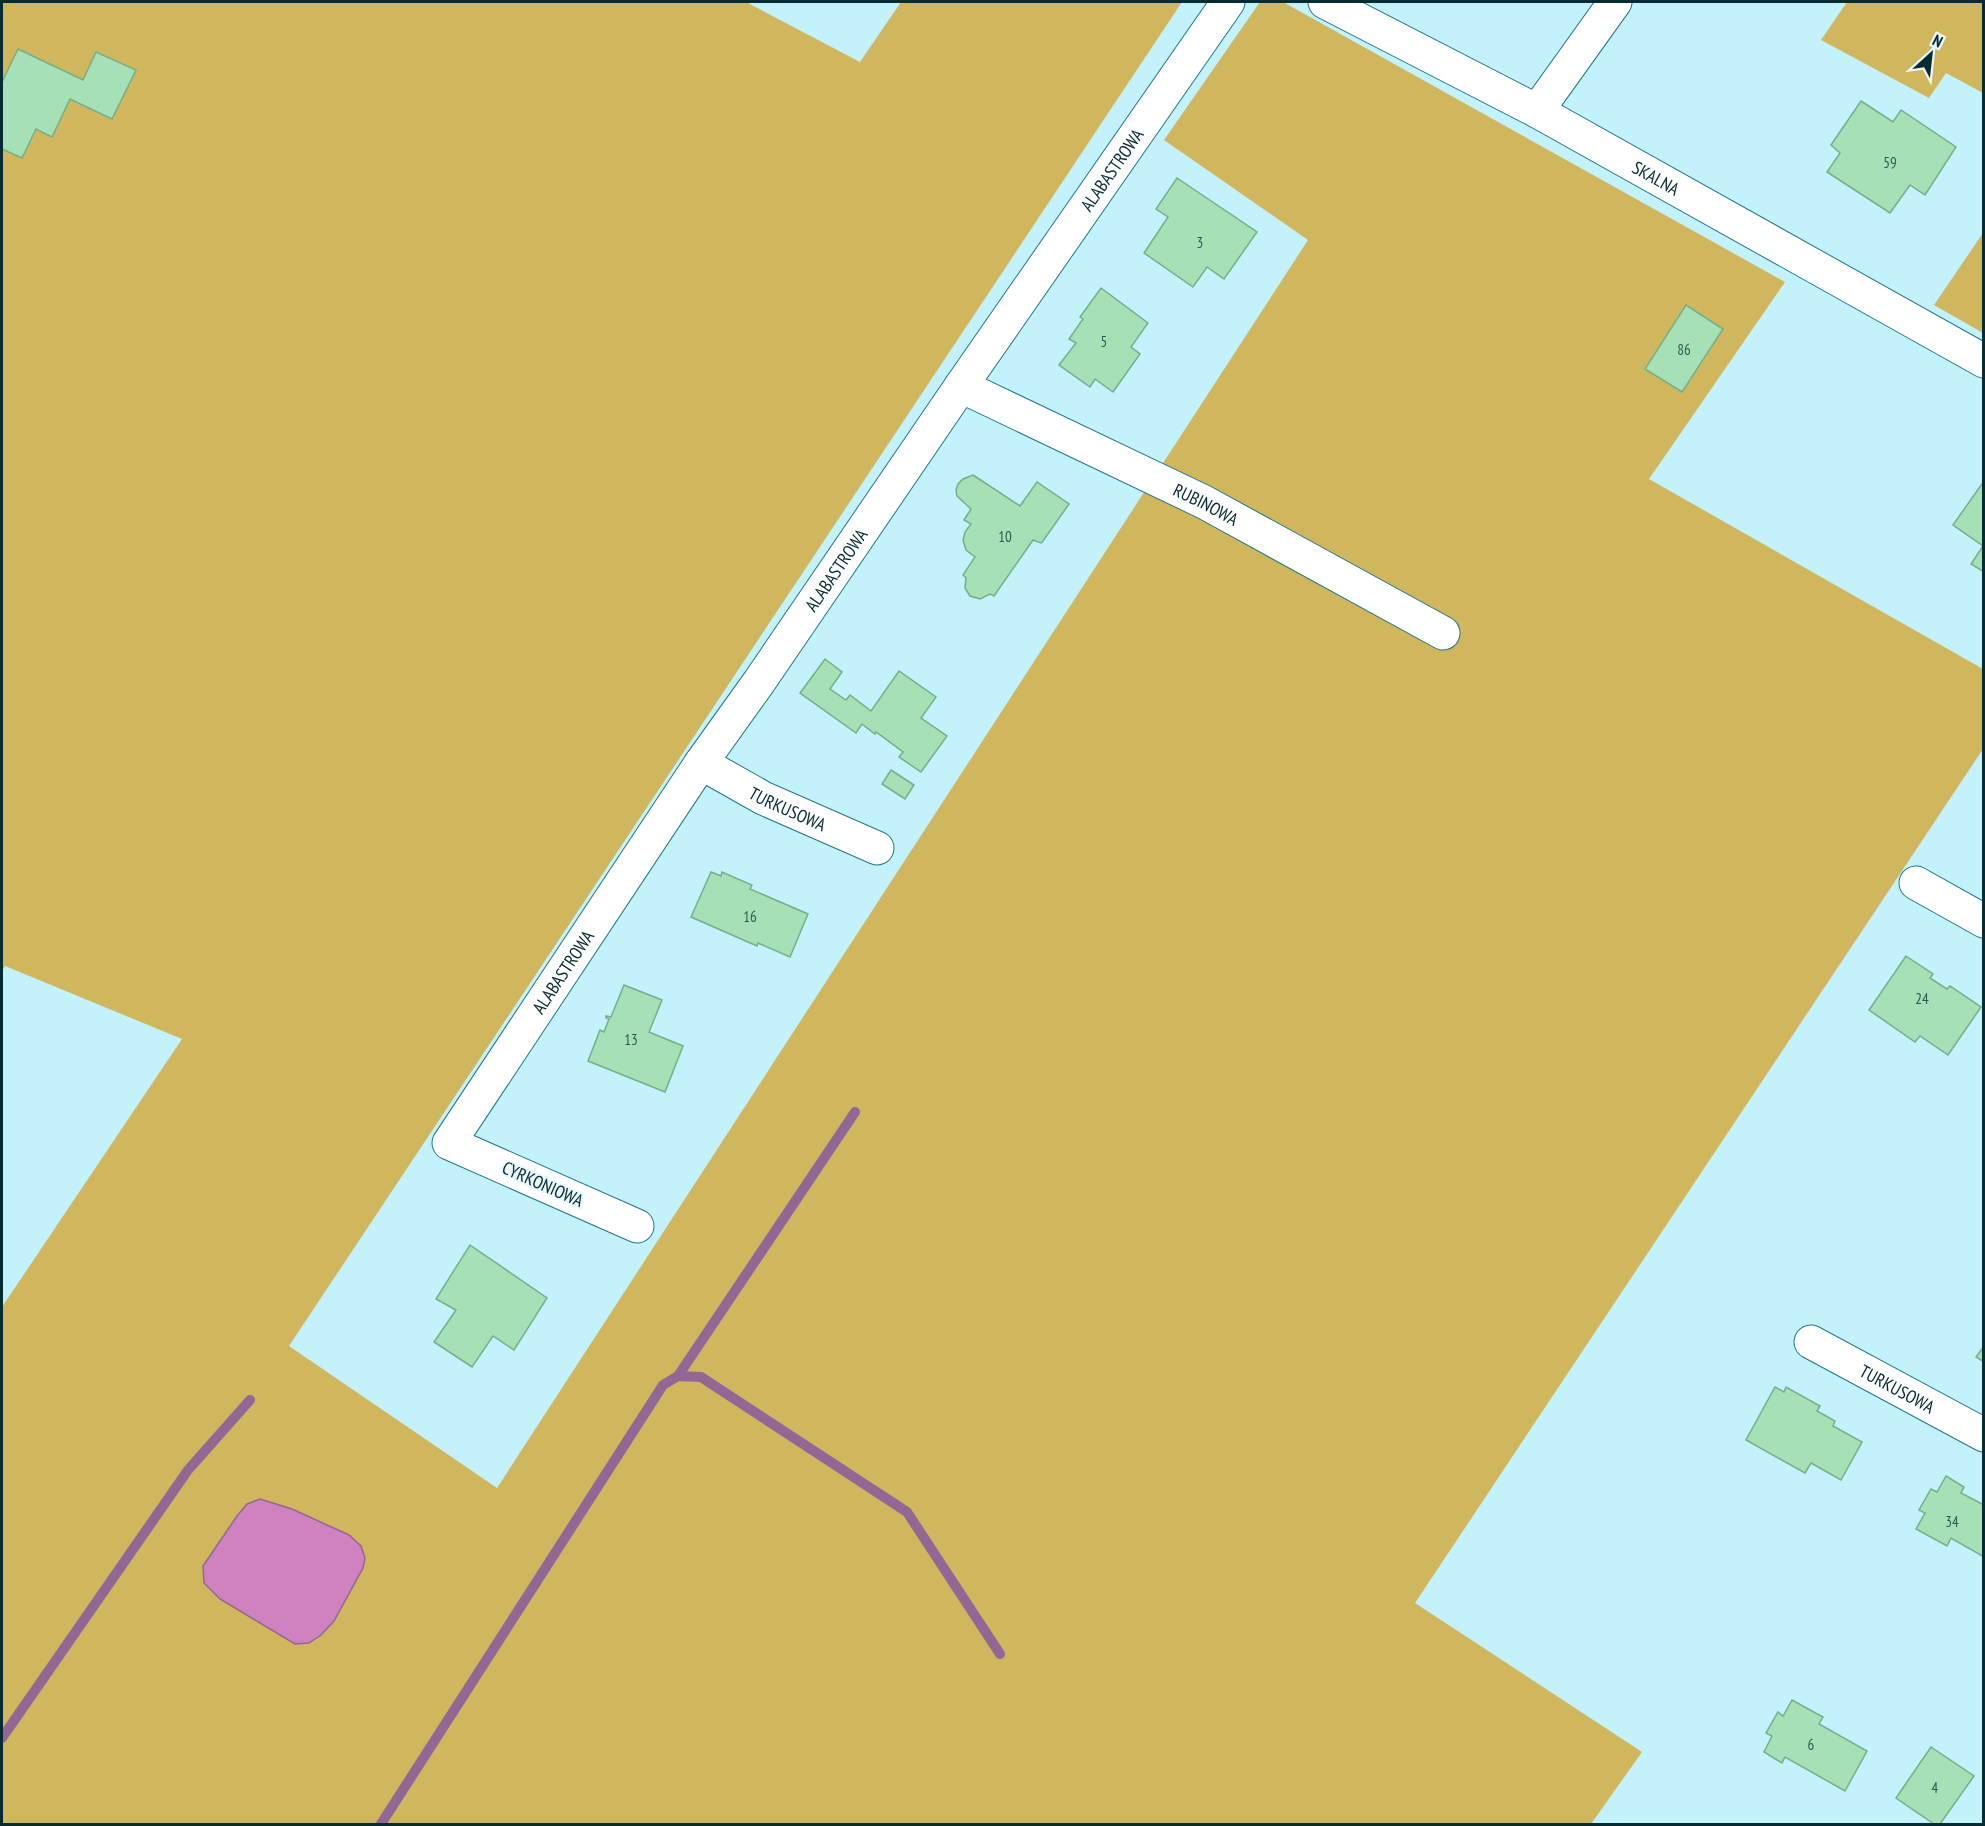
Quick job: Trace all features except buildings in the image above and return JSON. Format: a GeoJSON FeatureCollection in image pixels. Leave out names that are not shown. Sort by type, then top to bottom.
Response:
{"type":"FeatureCollection","features":[{"type":"Feature","properties":{"kind":"street","name":"ALABASTROWA"},"geometry":{"type":"LineString","coordinates":[[449,1143],[701,764],[1228,2]]}},
{"type":"Feature","properties":{"kind":"street","name":"SKALNA"},"geometry":{"type":"LineString","coordinates":[[1325,2],[1537,111],[1983,361]]}},
{"type":"Feature","properties":{"kind":"street"},"geometry":{"type":"LineString","coordinates":[[1537,111],[1615,2]]}},
{"type":"Feature","properties":{"kind":"street","name":"RUBINOWA"},"geometry":{"type":"LineString","coordinates":[[961,386],[1204,502],[1443,633]]}},
{"type":"Feature","properties":{"kind":"street","name":"TURKUSOWA"},"geometry":{"type":"LineString","coordinates":[[701,764],[763,798],[877,848]]}},
{"type":"Feature","properties":{"kind":"street"},"geometry":{"type":"LineString","coordinates":[[1916,883],[1983,921]]}},
{"type":"Feature","properties":{"kind":"street","name":"CYRKONIOWA"},"geometry":{"type":"LineString","coordinates":[[449,1143],[637,1226]]}},
{"type":"Feature","properties":{"kind":"street","name":"TURKUSOWA"},"geometry":{"type":"LineString","coordinates":[[1811,1342],[1983,1435]]}},
{"type":"Feature","properties":{"kind":"shaded area"},"geometry":{"type":"Polygon","coordinates":[[[2,2],[746,2],[860,62],[901,2],[1182,2],[289,1346],[497,1488],[1308,240],[1164,140],[1260,2],[1283,2],[1785,282],[1649,479],[1983,669],[1983,749],[1415,1603],[1642,1752],[1591,1824],[2,1824],[2,1307],[182,1039],[5,966],[2,971],[2,2]]]}},
{"type":"Feature","properties":{"kind":"shaded area"},"geometry":{"type":"Polygon","coordinates":[[[1847,2],[1983,2],[1983,93],[1946,73],[1929,98],[1821,40],[1847,2]]]}},
{"type":"Feature","properties":{"kind":"shaded area"},"geometry":{"type":"Polygon","coordinates":[[[1983,233],[1983,333],[1934,305],[1983,233]]]}},
{"type":"Feature","properties":{"kind":"shaded area"},"geometry":{"type":"Polygon","coordinates":[[[260,1499],[292,1509],[349,1535],[361,1546],[365,1558],[363,1568],[334,1621],[321,1635],[309,1643],[295,1644],[220,1599],[204,1583],[203,1566],[247,1504],[260,1499]]]}},
{"type":"Feature","properties":{"kind":"waterway"},"geometry":{"type":"LineString","coordinates":[[678,1376],[855,1112]]}},
{"type":"Feature","properties":{"kind":"waterway"},"geometry":{"type":"LineString","coordinates":[[381,1824],[663,1385],[678,1376],[701,1377],[907,1512],[1000,1654]]}},
{"type":"Feature","properties":{"kind":"waterway"},"geometry":{"type":"LineString","coordinates":[[2,1738],[188,1470],[250,1400]]}}]}
